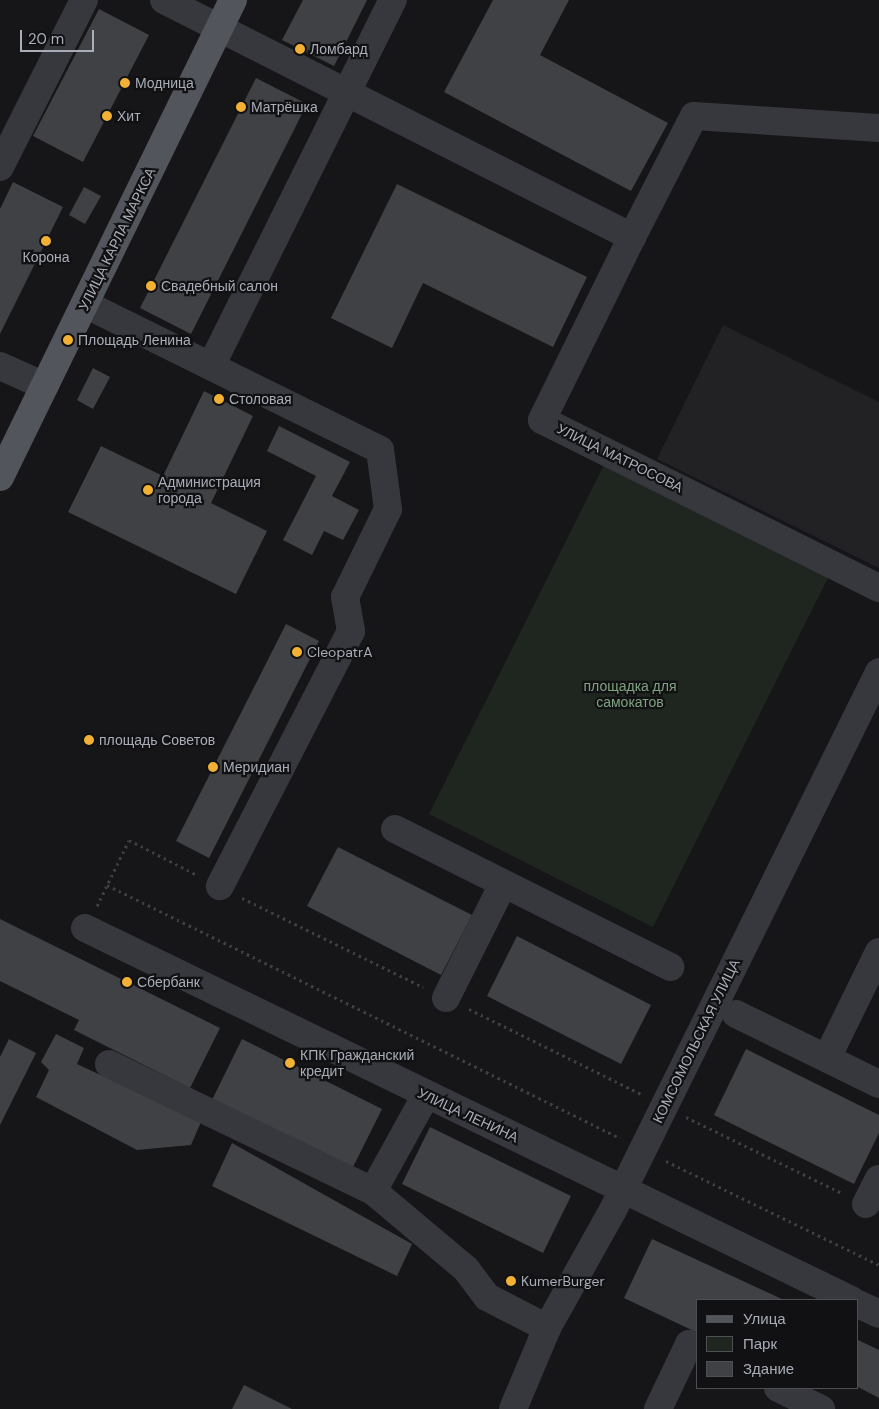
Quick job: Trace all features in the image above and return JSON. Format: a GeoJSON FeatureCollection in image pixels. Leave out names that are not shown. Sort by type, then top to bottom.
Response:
{"type":"FeatureCollection","features":[{"type":"Feature","properties":{"kind":"main road","name":"УЛИЦА КАРЛА МАРКСА"},"geometry":{"type":"LineString","coordinates":[[0,477],[234,0]]}},
{"type":"Feature","properties":{"kind":"street"},"geometry":{"type":"LineString","coordinates":[[0,168],[84,0]]}},
{"type":"Feature","properties":{"kind":"street"},"geometry":{"type":"LineString","coordinates":[[164,0],[632,237]]}},
{"type":"Feature","properties":{"kind":"street"},"geometry":{"type":"LineString","coordinates":[[211,366],[393,0]]}},
{"type":"Feature","properties":{"kind":"street","name":"УЛИЦА МАТРОСОВА"},"geometry":{"type":"LineString","coordinates":[[879,128],[694,116],[542,420],[879,588]]}},
{"type":"Feature","properties":{"kind":"street"},"geometry":{"type":"LineString","coordinates":[[85,304],[380,450],[388,509],[345,597],[351,631],[220,886]]}},
{"type":"Feature","properties":{"kind":"street"},"geometry":{"type":"LineString","coordinates":[[0,366],[45,386]]}},
{"type":"Feature","properties":{"kind":"street","name":"КОМСОМОЛЬСКАЯ УЛИЦА"},"geometry":{"type":"LineString","coordinates":[[513,1409],[548,1328],[623,1189],[879,672]]}},
{"type":"Feature","properties":{"kind":"street"},"geometry":{"type":"LineString","coordinates":[[394,830],[670,967]]}},
{"type":"Feature","properties":{"kind":"street"},"geometry":{"type":"LineString","coordinates":[[446,998],[503,884]]}},
{"type":"Feature","properties":{"kind":"street","name":"УЛИЦА ЛЕНИНА"},"geometry":{"type":"LineString","coordinates":[[85,928],[623,1189],[835,1297]]}},
{"type":"Feature","properties":{"kind":"street"},"geometry":{"type":"LineString","coordinates":[[826,1058],[879,952]]}},
{"type":"Feature","properties":{"kind":"street"},"geometry":{"type":"LineString","coordinates":[[736,1014],[879,1084]]}},
{"type":"Feature","properties":{"kind":"street"},"geometry":{"type":"LineString","coordinates":[[109,1064],[373,1190],[466,1269],[487,1298],[548,1328]]}},
{"type":"Feature","properties":{"kind":"street"},"geometry":{"type":"LineString","coordinates":[[373,1190],[426,1095]]}},
{"type":"Feature","properties":{"kind":"street"},"geometry":{"type":"LineString","coordinates":[[866,1204],[879,1179]]}},
{"type":"Feature","properties":{"kind":"street"},"geometry":{"type":"LineString","coordinates":[[859,1304],[879,1314]]}},
{"type":"Feature","properties":{"kind":"street"},"geometry":{"type":"LineString","coordinates":[[658,1409],[689,1344],[696,1347]]}},
{"type":"Feature","properties":{"kind":"street"},"geometry":{"type":"LineString","coordinates":[[783,1389],[822,1409]]}},
{"type":"Feature","properties":{"kind":"path"},"geometry":{"type":"LineString","coordinates":[[85,928],[129,840],[664,1106],[866,1204]]}},
{"type":"Feature","properties":{"kind":"path"},"geometry":{"type":"LineString","coordinates":[[107,885],[879,1265]]}},
{"type":"Feature","properties":{"kind":"shaded area"},"geometry":{"type":"Polygon","coordinates":[[[723,325],[879,402],[879,568],[657,459],[723,325]]]}},
{"type":"Feature","properties":{"kind":"green space","name":"площадка для самокатов"},"geometry":{"type":"Polygon","coordinates":[[[606,461],[830,574],[653,927],[429,814],[606,461]]]}},
{"type":"Feature","properties":{"kind":"building"},"geometry":{"type":"Polygon","coordinates":[[[303,0],[367,0],[334,66],[282,40],[303,0]]]}},
{"type":"Feature","properties":{"kind":"building"},"geometry":{"type":"Polygon","coordinates":[[[493,0],[569,0],[540,55],[668,123],[631,191],[444,92],[493,0]]]}},
{"type":"Feature","properties":{"kind":"building"},"geometry":{"type":"Polygon","coordinates":[[[99,9],[149,35],[83,162],[33,136],[99,9]]]}},
{"type":"Feature","properties":{"kind":"building"},"geometry":{"type":"Polygon","coordinates":[[[256,78],[307,104],[191,334],[140,308],[256,78]]]}},
{"type":"Feature","properties":{"kind":"building"},"geometry":{"type":"Polygon","coordinates":[[[13,182],[63,207],[0,334],[0,209],[13,182]]]}},
{"type":"Feature","properties":{"kind":"building"},"geometry":{"type":"Polygon","coordinates":[[[397,184],[587,277],[553,347],[423,283],[392,348],[331,318],[397,184]]]}},
{"type":"Feature","properties":{"kind":"building"},"geometry":{"type":"Polygon","coordinates":[[[84,187],[101,196],[85,224],[69,215],[84,187]]]}},
{"type":"Feature","properties":{"kind":"building"},"geometry":{"type":"Polygon","coordinates":[[[93,368],[110,377],[93,409],[77,400],[93,368]]]}},
{"type":"Feature","properties":{"kind":"building","name":"Администрация города"},"geometry":{"type":"Polygon","coordinates":[[[204,391],[253,416],[211,503],[267,531],[236,594],[68,512],[101,446],[163,476],[204,391]]]}},
{"type":"Feature","properties":{"kind":"building"},"geometry":{"type":"Polygon","coordinates":[[[279,426],[350,462],[332,496],[359,510],[343,540],[324,531],[312,555],[283,540],[316,476],[267,451],[279,426]]]}},
{"type":"Feature","properties":{"kind":"building"},"geometry":{"type":"Polygon","coordinates":[[[286,624],[319,641],[209,858],[176,841],[286,624]]]}},
{"type":"Feature","properties":{"kind":"building"},"geometry":{"type":"Polygon","coordinates":[[[338,847],[472,915],[441,975],[307,906],[338,847]]]}},
{"type":"Feature","properties":{"kind":"building"},"geometry":{"type":"Polygon","coordinates":[[[0,919],[220,1028],[190,1088],[74,1030],[79,1020],[0,981],[0,919]]]}},
{"type":"Feature","properties":{"kind":"building"},"geometry":{"type":"Polygon","coordinates":[[[517,936],[651,1005],[621,1064],[487,996],[517,936]]]}},
{"type":"Feature","properties":{"kind":"building"},"geometry":{"type":"Polygon","coordinates":[[[56,1034],[84,1048],[77,1064],[201,1122],[191,1145],[137,1150],[36,1097],[49,1070],[41,1062],[56,1034]]]}},
{"type":"Feature","properties":{"kind":"building"},"geometry":{"type":"Polygon","coordinates":[[[9,1039],[36,1053],[0,1125],[0,1057],[9,1039]]]}},
{"type":"Feature","properties":{"kind":"building"},"geometry":{"type":"Polygon","coordinates":[[[242,1039],[382,1109],[352,1169],[212,1100],[242,1039]]]}},
{"type":"Feature","properties":{"kind":"building"},"geometry":{"type":"Polygon","coordinates":[[[746,1049],[879,1115],[879,1133],[854,1184],[714,1115],[746,1049]]]}},
{"type":"Feature","properties":{"kind":"building"},"geometry":{"type":"Polygon","coordinates":[[[430,1127],[571,1196],[543,1253],[402,1184],[430,1127]]]}},
{"type":"Feature","properties":{"kind":"building"},"geometry":{"type":"Polygon","coordinates":[[[232,1143],[412,1244],[397,1276],[212,1186],[232,1143]]]}},
{"type":"Feature","properties":{"kind":"building"},"geometry":{"type":"Polygon","coordinates":[[[652,1239],[782,1299],[696,1299],[696,1332],[624,1298],[652,1239]]]}},
{"type":"Feature","properties":{"kind":"building"},"geometry":{"type":"Polygon","coordinates":[[[859,1340],[879,1350],[879,1398],[859,1388],[859,1340]]]}},
{"type":"Feature","properties":{"kind":"building"},"geometry":{"type":"Polygon","coordinates":[[[244,1385],[292,1409],[232,1409],[244,1385]]]}},
{"type":"Feature","properties":{"kind":"place","name":"Ломбард"},"geometry":{"type":"Point","coordinates":[300,49]}},
{"type":"Feature","properties":{"kind":"place","name":"Модница"},"geometry":{"type":"Point","coordinates":[125,83]}},
{"type":"Feature","properties":{"kind":"place","name":"Матрёшка"},"geometry":{"type":"Point","coordinates":[241,107]}},
{"type":"Feature","properties":{"kind":"place","name":"Хит"},"geometry":{"type":"Point","coordinates":[107,116]}},
{"type":"Feature","properties":{"kind":"place","name":"Корона"},"geometry":{"type":"Point","coordinates":[46,241]}},
{"type":"Feature","properties":{"kind":"place","name":"Свадебный салон"},"geometry":{"type":"Point","coordinates":[151,286]}},
{"type":"Feature","properties":{"kind":"place","name":"Площадь Ленина"},"geometry":{"type":"Point","coordinates":[68,340]}},
{"type":"Feature","properties":{"kind":"place","name":"Столовая"},"geometry":{"type":"Point","coordinates":[219,399]}},
{"type":"Feature","properties":{"kind":"place","name":"Администрация города"},"geometry":{"type":"Point","coordinates":[148,490]}},
{"type":"Feature","properties":{"kind":"place","name":"CleopatrA"},"geometry":{"type":"Point","coordinates":[297,652]}},
{"type":"Feature","properties":{"kind":"place","name":"площадь Советов"},"geometry":{"type":"Point","coordinates":[89,740]}},
{"type":"Feature","properties":{"kind":"place","name":"Меридиан"},"geometry":{"type":"Point","coordinates":[213,767]}},
{"type":"Feature","properties":{"kind":"place","name":"Сбербанк"},"geometry":{"type":"Point","coordinates":[127,982]}},
{"type":"Feature","properties":{"kind":"place","name":"КПК Гражданский кредит"},"geometry":{"type":"Point","coordinates":[290,1063]}},
{"type":"Feature","properties":{"kind":"place","name":"KumerBurger"},"geometry":{"type":"Point","coordinates":[511,1281]}}]}
